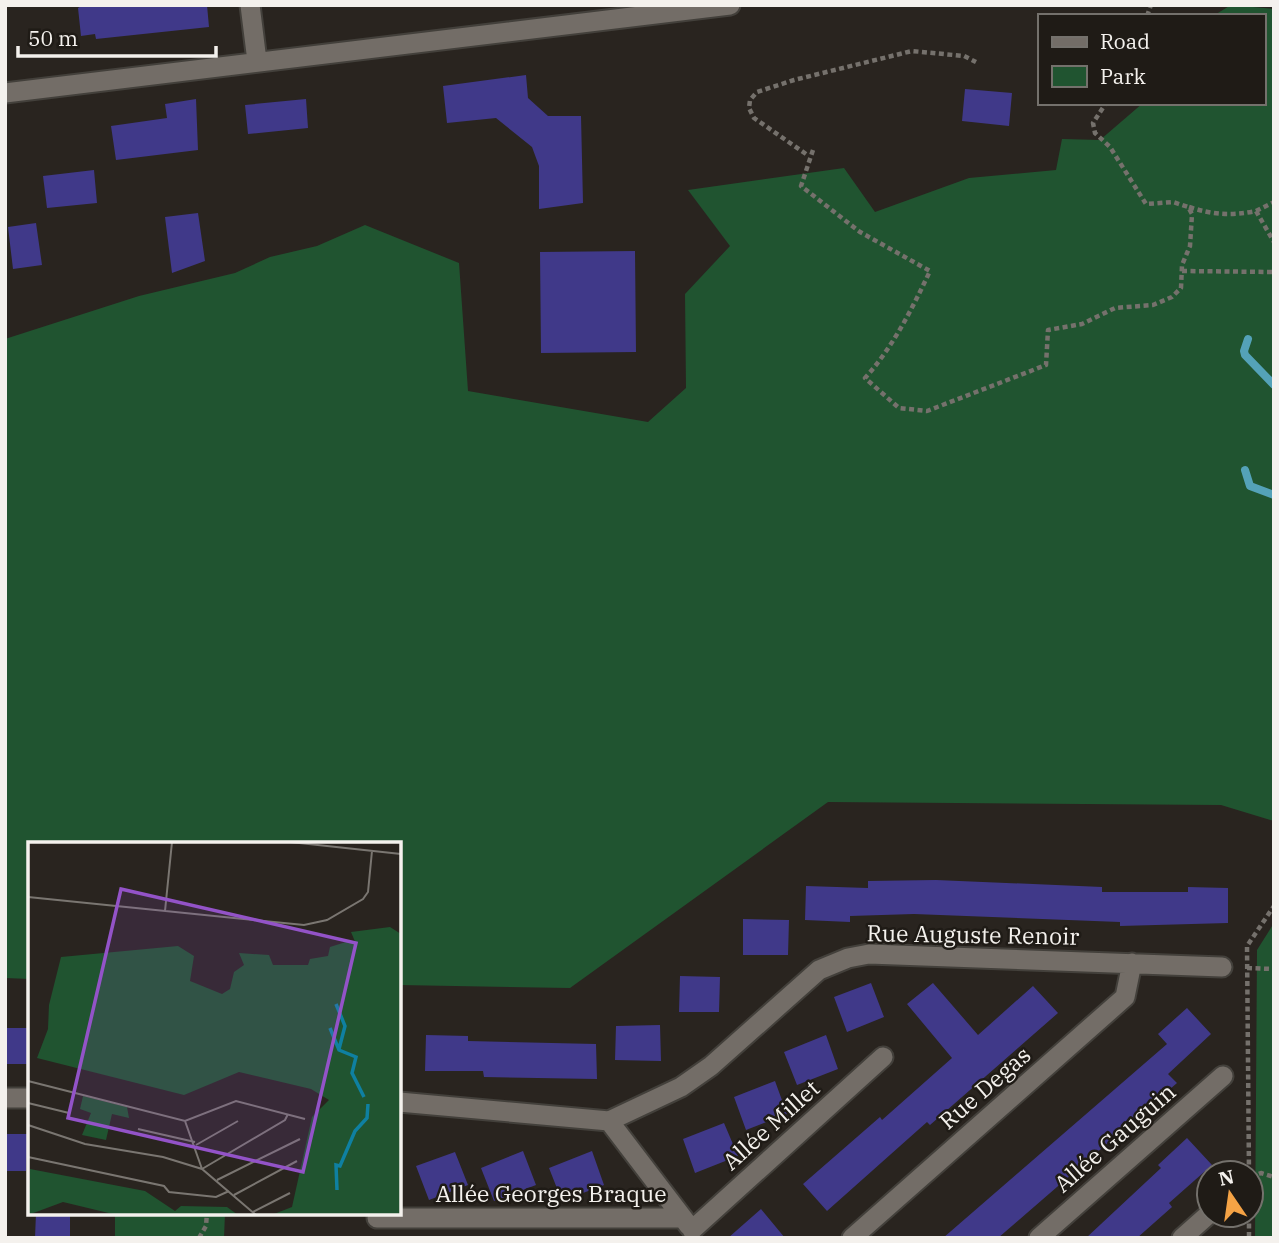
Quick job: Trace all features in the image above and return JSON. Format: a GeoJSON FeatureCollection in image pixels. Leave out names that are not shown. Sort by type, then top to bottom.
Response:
{"type":"FeatureCollection","features":[{"type":"Feature","properties":{"kind":"street"},"geometry":{"type":"LineString","coordinates":[[250,5],[257,61]]}},
{"type":"Feature","properties":{"kind":"street"},"geometry":{"type":"LineString","coordinates":[[5,93],[730,5]]}},
{"type":"Feature","properties":{"kind":"street","name":"Rue Auguste Renoir"},"geometry":{"type":"LineString","coordinates":[[609,1121],[681,1087],[711,1066],[819,970],[848,958],[869,954],[1222,967]]}},
{"type":"Feature","properties":{"kind":"street","name":"Rue Degas"},"geometry":{"type":"LineString","coordinates":[[852,1238],[1125,997],[1132,963]]}},
{"type":"Feature","properties":{"kind":"street","name":"Allée Millet"},"geometry":{"type":"LineString","coordinates":[[691,1229],[883,1057]]}},
{"type":"Feature","properties":{"kind":"street","name":"Allée Gauguin"},"geometry":{"type":"LineString","coordinates":[[1039,1238],[1223,1076]]}},
{"type":"Feature","properties":{"kind":"street"},"geometry":{"type":"LineString","coordinates":[[5,1098],[28,1098]]}},
{"type":"Feature","properties":{"kind":"street"},"geometry":{"type":"LineString","coordinates":[[401,1101],[609,1121],[691,1229]]}},
{"type":"Feature","properties":{"kind":"street","name":"Allée Georges Braque"},"geometry":{"type":"LineString","coordinates":[[377,1218],[691,1229]]}},
{"type":"Feature","properties":{"kind":"path"},"geometry":{"type":"LineString","coordinates":[[806,154],[754,118],[750,100],[757,92],[912,51],[964,55],[976,62]]}},
{"type":"Feature","properties":{"kind":"path"},"geometry":{"type":"LineString","coordinates":[[1105,105],[1093,123],[1095,133],[1110,146],[1146,204],[1173,202],[1213,215],[1231,216],[1256,211],[1274,201]]}},
{"type":"Feature","properties":{"kind":"path"},"geometry":{"type":"LineString","coordinates":[[813,150],[801,186],[860,232],[930,271],[908,317],[878,364],[865,378],[899,408],[927,411],[1046,365],[1048,330],[1082,324],[1115,308],[1153,305],[1172,297],[1181,288],[1182,271],[1190,246],[1192,214],[1188,207]]}},
{"type":"Feature","properties":{"kind":"path"},"geometry":{"type":"LineString","coordinates":[[1256,211],[1274,242]]}},
{"type":"Feature","properties":{"kind":"path"},"geometry":{"type":"LineString","coordinates":[[1182,271],[1274,272]]}},
{"type":"Feature","properties":{"kind":"path"},"geometry":{"type":"LineString","coordinates":[[1250,1159],[1247,946],[1274,906]]}},
{"type":"Feature","properties":{"kind":"path"},"geometry":{"type":"LineString","coordinates":[[1247,968],[1274,969]]}},
{"type":"Feature","properties":{"kind":"path"},"geometry":{"type":"LineString","coordinates":[[199,1238],[206,1226],[207,1215]]}},
{"type":"Feature","properties":{"kind":"green space"},"geometry":{"type":"Polygon","coordinates":[[[1231,5],[1274,9],[1274,821],[1221,805],[828,802],[570,988],[401,985],[401,842],[28,842],[28,979],[5,978],[5,339],[139,296],[235,273],[270,257],[317,246],[365,225],[459,263],[468,391],[648,422],[686,388],[685,294],[730,246],[688,190],[844,168],[875,212],[969,178],[1056,170],[1062,139],[1100,140],[1141,105],[1265,105],[1265,14],[1216,14],[1231,5]]]}},
{"type":"Feature","properties":{"kind":"green space"},"geometry":{"type":"Polygon","coordinates":[[[1274,923],[1274,1238],[1255,1238],[1255,1229],[1265,1229],[1265,1159],[1256,1159],[1257,950],[1274,923]]]}},
{"type":"Feature","properties":{"kind":"green space"},"geometry":{"type":"Polygon","coordinates":[[[115,1215],[225,1215],[224,1238],[115,1238],[115,1215]]]}},
{"type":"Feature","properties":{"kind":"building"},"geometry":{"type":"Polygon","coordinates":[[[83,5],[207,5],[209,27],[96,39],[95,34],[81,36],[78,8],[83,5]]]}},
{"type":"Feature","properties":{"kind":"building"},"geometry":{"type":"Polygon","coordinates":[[[526,75],[528,98],[548,116],[581,116],[583,203],[539,209],[539,166],[532,147],[496,118],[447,123],[443,86],[526,75]]]}},
{"type":"Feature","properties":{"kind":"building"},"geometry":{"type":"Polygon","coordinates":[[[965,89],[1012,93],[1009,126],[962,121],[965,89]]]}},
{"type":"Feature","properties":{"kind":"building"},"geometry":{"type":"Polygon","coordinates":[[[196,99],[198,150],[116,160],[111,126],[167,118],[165,104],[196,99]]]}},
{"type":"Feature","properties":{"kind":"building"},"geometry":{"type":"Polygon","coordinates":[[[306,99],[308,128],[248,134],[245,105],[306,99]]]}},
{"type":"Feature","properties":{"kind":"building"},"geometry":{"type":"Polygon","coordinates":[[[94,170],[97,203],[47,208],[43,176],[94,170]]]}},
{"type":"Feature","properties":{"kind":"building"},"geometry":{"type":"Polygon","coordinates":[[[198,213],[205,261],[172,273],[165,217],[198,213]]]}},
{"type":"Feature","properties":{"kind":"building"},"geometry":{"type":"Polygon","coordinates":[[[36,223],[42,265],[13,269],[8,227],[36,223]]]}},
{"type":"Feature","properties":{"kind":"building"},"geometry":{"type":"Polygon","coordinates":[[[635,251],[636,352],[541,353],[540,252],[635,251]]]}},
{"type":"Feature","properties":{"kind":"building"},"geometry":{"type":"Polygon","coordinates":[[[936,880],[1102,887],[1102,892],[1188,892],[1188,887],[1228,888],[1228,923],[1120,926],[1120,922],[914,914],[850,916],[850,922],[805,920],[806,886],[868,888],[868,881],[936,880]]]}},
{"type":"Feature","properties":{"kind":"building"},"geometry":{"type":"Polygon","coordinates":[[[743,919],[789,920],[788,955],[743,955],[743,919]]]}},
{"type":"Feature","properties":{"kind":"building"},"geometry":{"type":"Polygon","coordinates":[[[680,976],[720,977],[719,1012],[679,1012],[680,976]]]}},
{"type":"Feature","properties":{"kind":"building"},"geometry":{"type":"Polygon","coordinates":[[[871,983],[884,1017],[847,1032],[834,997],[871,983]]]}},
{"type":"Feature","properties":{"kind":"building"},"geometry":{"type":"Polygon","coordinates":[[[933,983],[978,1035],[1033,986],[1058,1013],[930,1125],[927,1122],[827,1211],[803,1184],[880,1117],[882,1120],[952,1058],[907,1004],[933,983]]]}},
{"type":"Feature","properties":{"kind":"building"},"geometry":{"type":"Polygon","coordinates":[[[1187,1008],[1211,1034],[1168,1074],[1177,1083],[998,1238],[943,1238],[1167,1044],[1158,1034],[1187,1008]]]}},
{"type":"Feature","properties":{"kind":"building"},"geometry":{"type":"Polygon","coordinates":[[[660,1025],[661,1061],[615,1060],[616,1026],[660,1025]]]}},
{"type":"Feature","properties":{"kind":"building"},"geometry":{"type":"Polygon","coordinates":[[[5,1028],[28,1028],[28,1064],[5,1064],[5,1028]]]}},
{"type":"Feature","properties":{"kind":"building"},"geometry":{"type":"Polygon","coordinates":[[[426,1035],[468,1036],[468,1041],[596,1044],[597,1079],[484,1077],[483,1071],[425,1071],[426,1035]]]}},
{"type":"Feature","properties":{"kind":"building"},"geometry":{"type":"Polygon","coordinates":[[[826,1035],[838,1069],[797,1085],[784,1052],[826,1035]]]}},
{"type":"Feature","properties":{"kind":"building"},"geometry":{"type":"Polygon","coordinates":[[[775,1081],[787,1114],[746,1130],[734,1097],[775,1081]]]}},
{"type":"Feature","properties":{"kind":"building"},"geometry":{"type":"Polygon","coordinates":[[[724,1123],[738,1156],[695,1173],[683,1139],[724,1123]]]}},
{"type":"Feature","properties":{"kind":"building"},"geometry":{"type":"Polygon","coordinates":[[[5,1134],[28,1134],[26,1171],[5,1171],[5,1134]]]}},
{"type":"Feature","properties":{"kind":"building"},"geometry":{"type":"Polygon","coordinates":[[[1187,1138],[1206,1159],[1195,1159],[1195,1180],[1169,1203],[1172,1207],[1137,1238],[1086,1238],[1161,1168],[1158,1165],[1187,1138]]]}},
{"type":"Feature","properties":{"kind":"building"},"geometry":{"type":"Polygon","coordinates":[[[523,1151],[536,1185],[494,1201],[481,1168],[523,1151]]]}},
{"type":"Feature","properties":{"kind":"building"},"geometry":{"type":"Polygon","coordinates":[[[592,1151],[604,1185],[562,1201],[549,1168],[592,1151]]]}},
{"type":"Feature","properties":{"kind":"building"},"geometry":{"type":"Polygon","coordinates":[[[455,1152],[468,1185],[429,1200],[416,1166],[455,1152]]]}},
{"type":"Feature","properties":{"kind":"building"},"geometry":{"type":"Polygon","coordinates":[[[761,1209],[785,1238],[728,1238],[761,1209]]]}},
{"type":"Feature","properties":{"kind":"building"},"geometry":{"type":"Polygon","coordinates":[[[36,1215],[70,1215],[70,1238],[35,1238],[36,1215]]]}},
{"type":"Feature","properties":{"kind":"waterway"},"geometry":{"type":"LineString","coordinates":[[1248,339],[1245,355],[1274,385]]}},
{"type":"Feature","properties":{"kind":"waterway"},"geometry":{"type":"LineString","coordinates":[[1245,470],[1250,486],[1274,495]]}}]}
